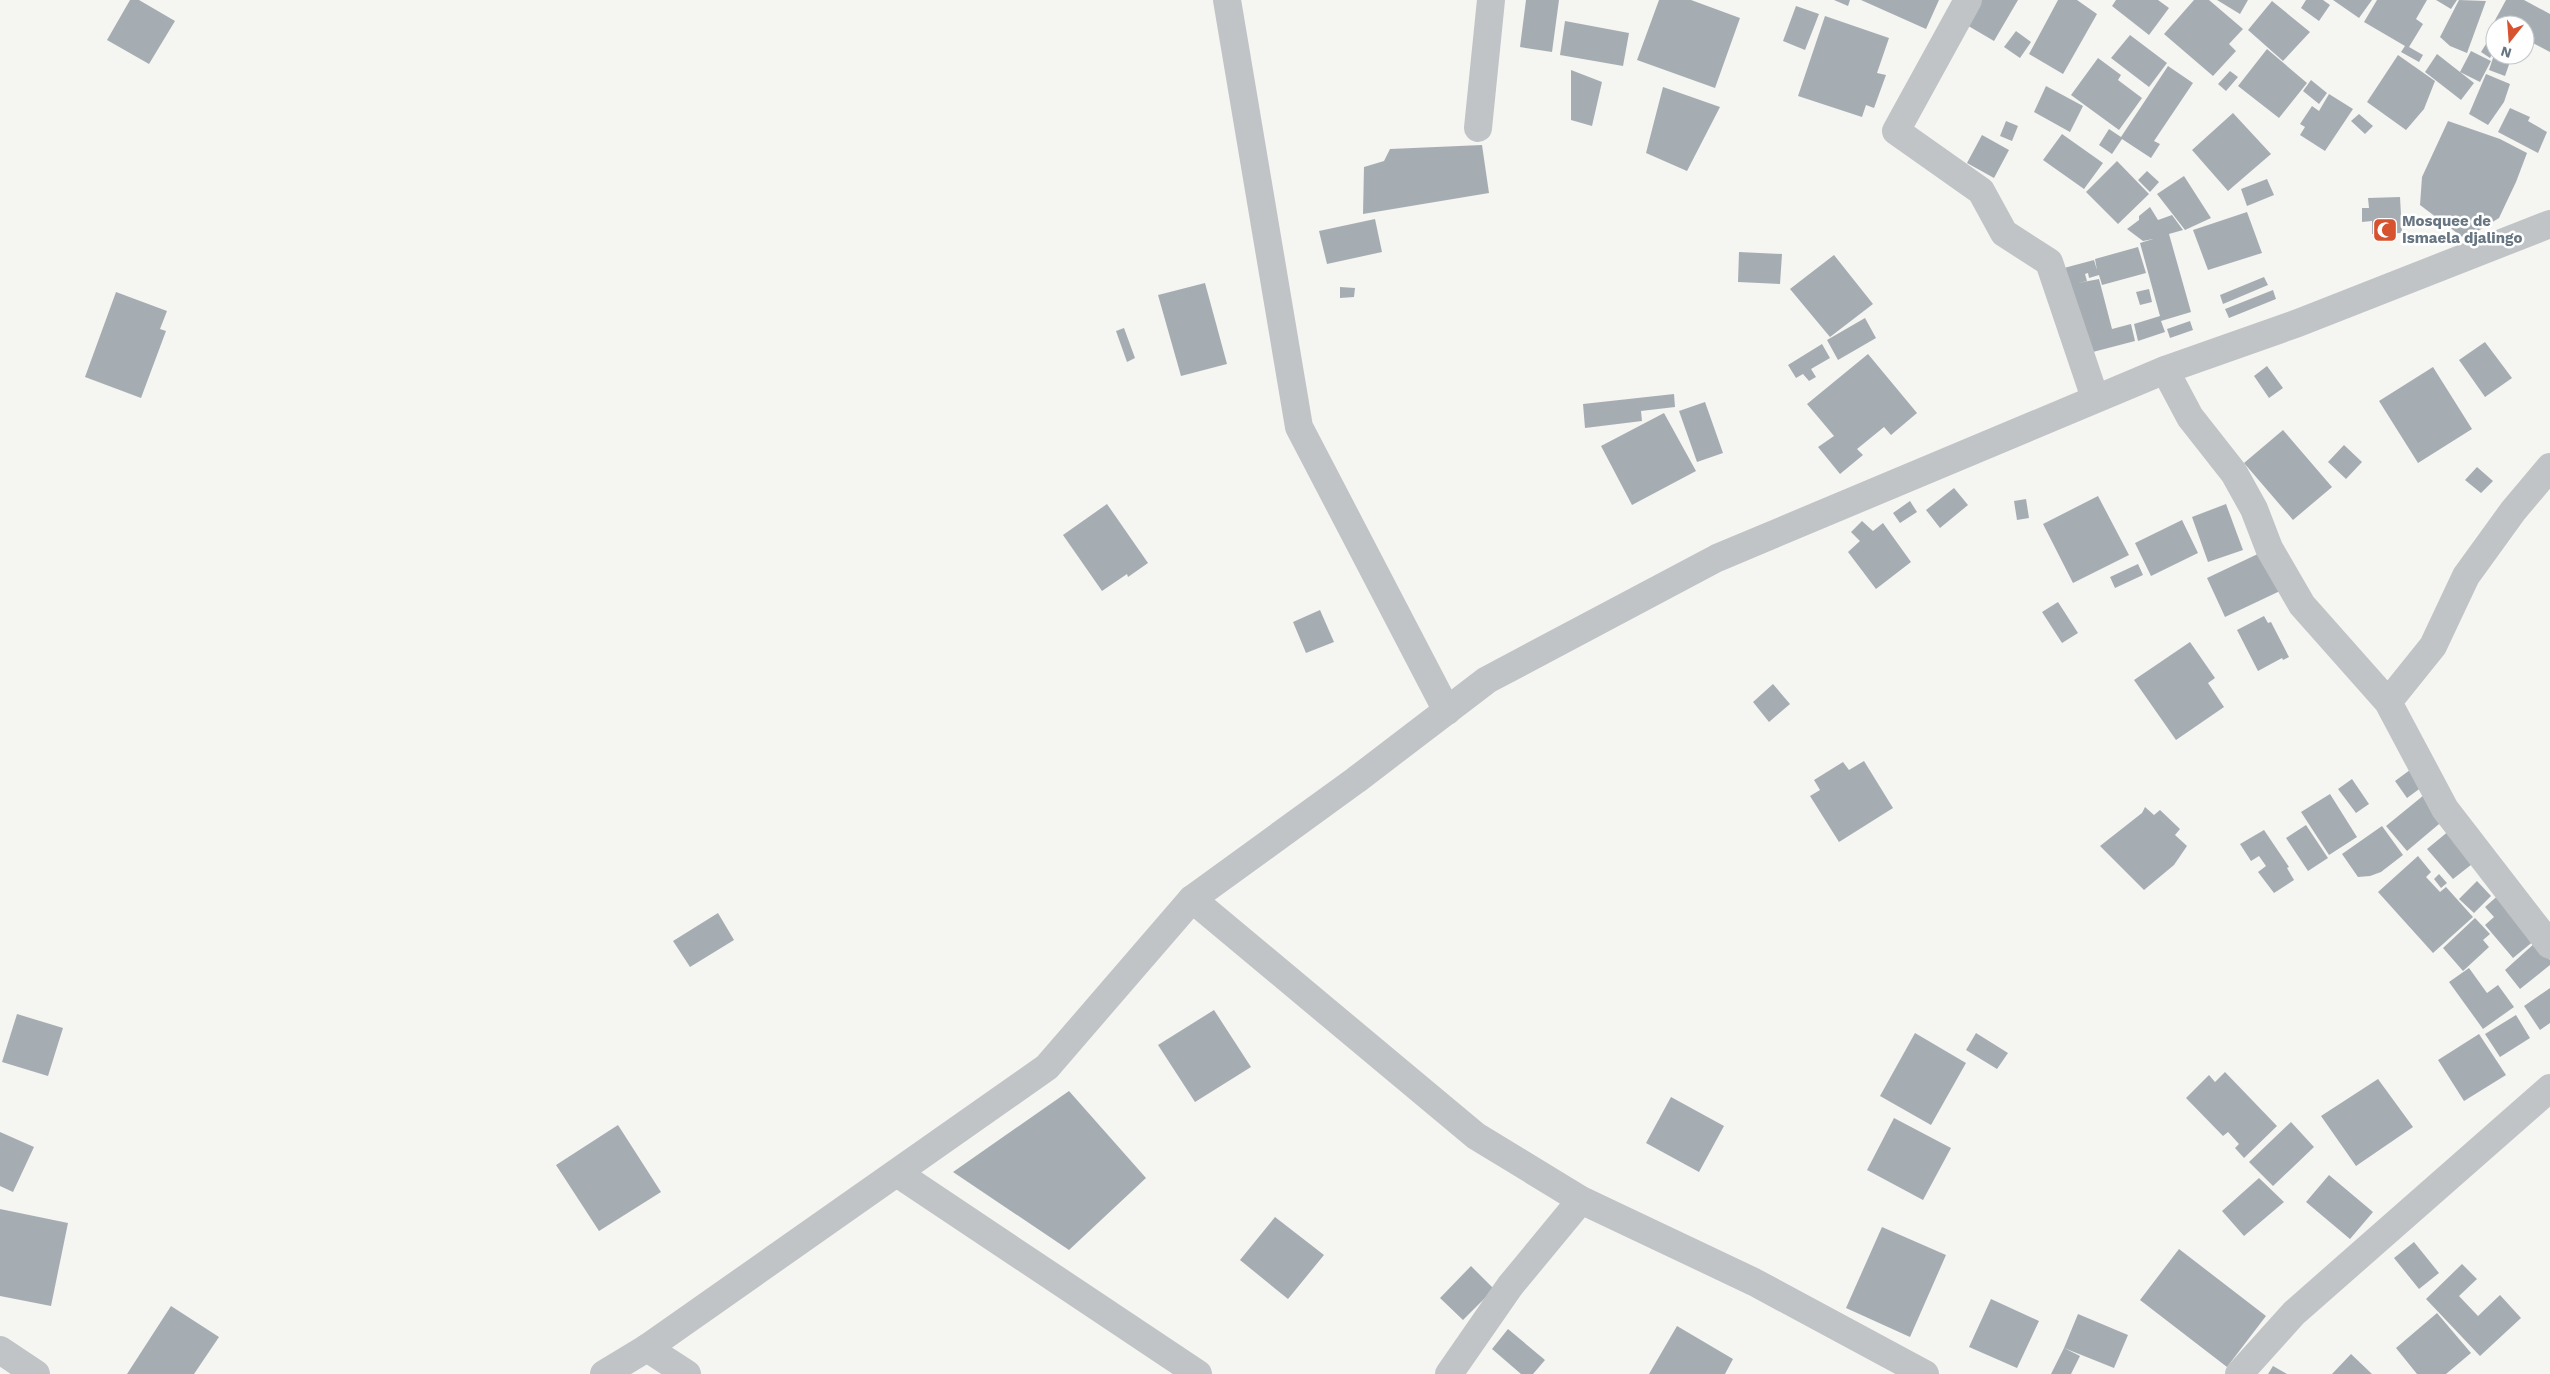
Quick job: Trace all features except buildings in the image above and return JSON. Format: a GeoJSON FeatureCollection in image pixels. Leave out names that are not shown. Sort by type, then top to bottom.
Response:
{"type":"FeatureCollection","features":[{"type":"Feature","properties":{"kind":"street"},"geometry":{"type":"LineString","coordinates":[[1228,0],[1299,427],[1447,711]]}},
{"type":"Feature","properties":{"kind":"street"},"geometry":{"type":"LineString","coordinates":[[1478,128],[1491,0]]}},
{"type":"Feature","properties":{"kind":"street"},"geometry":{"type":"LineString","coordinates":[[1968,0],[1896,131],[1981,191],[2004,233],[2049,262],[2095,398]]}},
{"type":"Feature","properties":{"kind":"street"},"geometry":{"type":"LineString","coordinates":[[604,1374],[647,1348],[1047,1067],[1192,898],[1356,780],[1487,680],[1717,558],[2095,398],[2165,370],[2298,323],[2550,224]]}},
{"type":"Feature","properties":{"kind":"street"},"geometry":{"type":"LineString","coordinates":[[2165,370],[2190,416],[2234,473],[2254,509],[2269,548],[2302,605],[2388,702],[2445,809],[2550,945]]}},
{"type":"Feature","properties":{"kind":"street"},"geometry":{"type":"LineString","coordinates":[[2388,702],[2433,646],[2466,576],[2513,512],[2550,467]]}},
{"type":"Feature","properties":{"kind":"street"},"geometry":{"type":"LineString","coordinates":[[1192,898],[1476,1136],[1581,1200],[1754,1282],[1925,1374]]}},
{"type":"Feature","properties":{"kind":"street"},"geometry":{"type":"LineString","coordinates":[[2239,1374],[2294,1312],[2550,1088]]}},
{"type":"Feature","properties":{"kind":"street"},"geometry":{"type":"LineString","coordinates":[[897,1173],[1198,1374]]}},
{"type":"Feature","properties":{"kind":"street"},"geometry":{"type":"LineString","coordinates":[[1449,1374],[1510,1286],[1581,1200]]}},
{"type":"Feature","properties":{"kind":"street"},"geometry":{"type":"LineString","coordinates":[[647,1348],[687,1374]]}},
{"type":"Feature","properties":{"kind":"street"},"geometry":{"type":"LineString","coordinates":[[0,1350],[36,1374]]}},
{"type":"Feature","properties":{"kind":"place","name":"Mosquee de Ismaela djalingo"},"geometry":{"type":"Point","coordinates":[2385,230]}}]}
